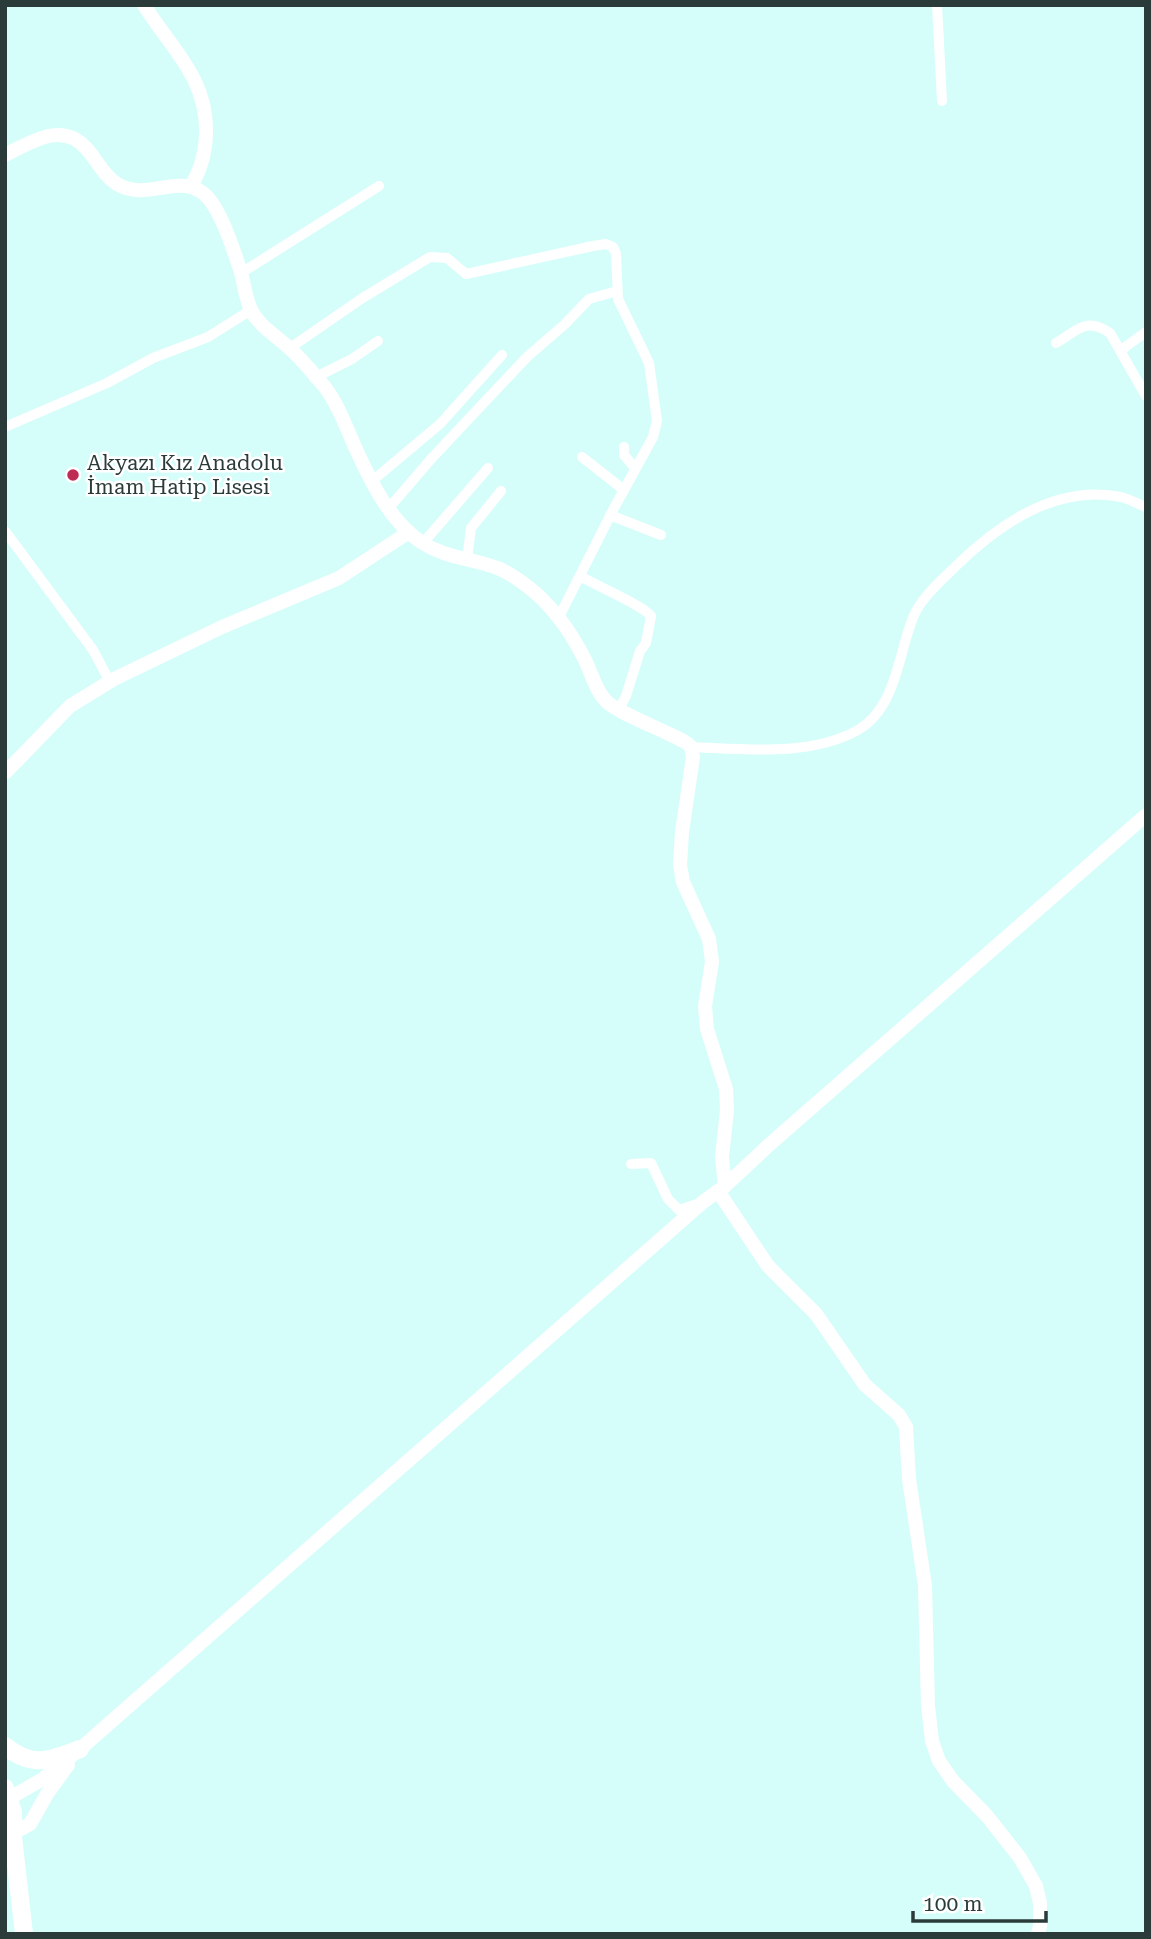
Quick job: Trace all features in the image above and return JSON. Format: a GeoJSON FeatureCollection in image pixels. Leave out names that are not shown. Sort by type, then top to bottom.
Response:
{"type":"FeatureCollection","features":[{"type":"Feature","properties":{"kind":"highway"},"geometry":{"type":"LineString","coordinates":[[5,1746],[21,1758],[38,1761],[50,1760],[80,1749]]}},
{"type":"Feature","properties":{"kind":"highway"},"geometry":{"type":"LineString","coordinates":[[6,1795],[13,1812],[10,1838],[24,1934]]}},
{"type":"Feature","properties":{"kind":"street"},"geometry":{"type":"LineString","coordinates":[[144,5],[193,74],[203,100],[206,121],[205,152],[197,176],[190,187]]}},
{"type":"Feature","properties":{"kind":"street"},"geometry":{"type":"LineString","coordinates":[[937,5],[942,101]]}},
{"type":"Feature","properties":{"kind":"street"},"geometry":{"type":"LineString","coordinates":[[5,155],[31,142],[63,134],[86,147],[102,170],[115,183],[128,189],[157,191],[176,185],[190,187],[204,194],[215,206],[241,273],[251,310],[262,325],[290,348],[324,387],[344,420],[388,509],[409,532],[439,553],[501,569],[528,587],[559,617],[574,638],[608,704],[685,741],[691,747],[693,757],[680,865],[683,881],[709,939],[712,962],[705,1006],[707,1029],[726,1089],[727,1110],[721,1189],[768,1266],[816,1314],[865,1385],[899,1415],[906,1427],[909,1479],[925,1587],[928,1706],[932,1741],[939,1761],[953,1782],[987,1816],[1007,1841],[1036,1886],[1040,1903],[1038,1934]]}},
{"type":"Feature","properties":{"kind":"street"},"geometry":{"type":"LineString","coordinates":[[241,273],[379,186]]}},
{"type":"Feature","properties":{"kind":"street"},"geometry":{"type":"LineString","coordinates":[[290,348],[361,299],[430,257],[447,258],[466,274],[606,244],[613,247],[616,254],[618,299],[649,363],[657,421],[653,438],[610,515],[559,617]]}},
{"type":"Feature","properties":{"kind":"street"},"geometry":{"type":"LineString","coordinates":[[388,509],[527,357],[589,299],[617,291]]}},
{"type":"Feature","properties":{"kind":"street"},"geometry":{"type":"LineString","coordinates":[[5,427],[107,383],[153,358],[208,337],[251,310]]}},
{"type":"Feature","properties":{"kind":"street"},"geometry":{"type":"LineString","coordinates":[[1056,343],[1080,326],[1093,325],[1110,332],[1146,396]]}},
{"type":"Feature","properties":{"kind":"street"},"geometry":{"type":"LineString","coordinates":[[1121,350],[1146,332]]}},
{"type":"Feature","properties":{"kind":"street"},"geometry":{"type":"LineString","coordinates":[[314,377],[352,359],[378,341]]}},
{"type":"Feature","properties":{"kind":"street"},"geometry":{"type":"LineString","coordinates":[[372,481],[440,424],[502,355]]}},
{"type":"Feature","properties":{"kind":"street"},"geometry":{"type":"LineString","coordinates":[[624,447],[624,455],[635,468]]}},
{"type":"Feature","properties":{"kind":"street"},"geometry":{"type":"LineString","coordinates":[[582,457],[624,490]]}},
{"type":"Feature","properties":{"kind":"street"},"geometry":{"type":"LineString","coordinates":[[422,542],[488,468]]}},
{"type":"Feature","properties":{"kind":"street"},"geometry":{"type":"LineString","coordinates":[[467,560],[471,528],[501,491]]}},
{"type":"Feature","properties":{"kind":"street"},"geometry":{"type":"LineString","coordinates":[[691,747],[795,748],[826,742],[859,730],[875,716],[890,690],[916,612],[937,585],[978,544],[1018,516],[1062,499],[1092,495],[1123,497],[1146,507]]}},
{"type":"Feature","properties":{"kind":"street"},"geometry":{"type":"LineString","coordinates":[[610,515],[661,535]]}},
{"type":"Feature","properties":{"kind":"street"},"geometry":{"type":"LineString","coordinates":[[5,531],[93,650],[110,681]]}},
{"type":"Feature","properties":{"kind":"street"},"geometry":{"type":"LineString","coordinates":[[5,774],[70,706],[110,681],[222,627],[339,578],[409,532]]}},
{"type":"Feature","properties":{"kind":"street"},"geometry":{"type":"LineString","coordinates":[[580,576],[645,608],[651,616],[646,643],[640,651],[626,696],[619,709]]}},
{"type":"Feature","properties":{"kind":"street"},"geometry":{"type":"LineString","coordinates":[[6,1795],[43,1779],[80,1749],[1146,815]]}},
{"type":"Feature","properties":{"kind":"street"},"geometry":{"type":"LineString","coordinates":[[631,1164],[651,1163],[668,1199],[679,1210],[703,1202]]}},
{"type":"Feature","properties":{"kind":"street"},"geometry":{"type":"LineString","coordinates":[[10,1838],[30,1824],[47,1794],[80,1749]]}},
{"type":"Feature","properties":{"kind":"place","name":"Akyazı Kız Anadolu İmam Hatip Lisesi"},"geometry":{"type":"Point","coordinates":[73,475]}}]}
